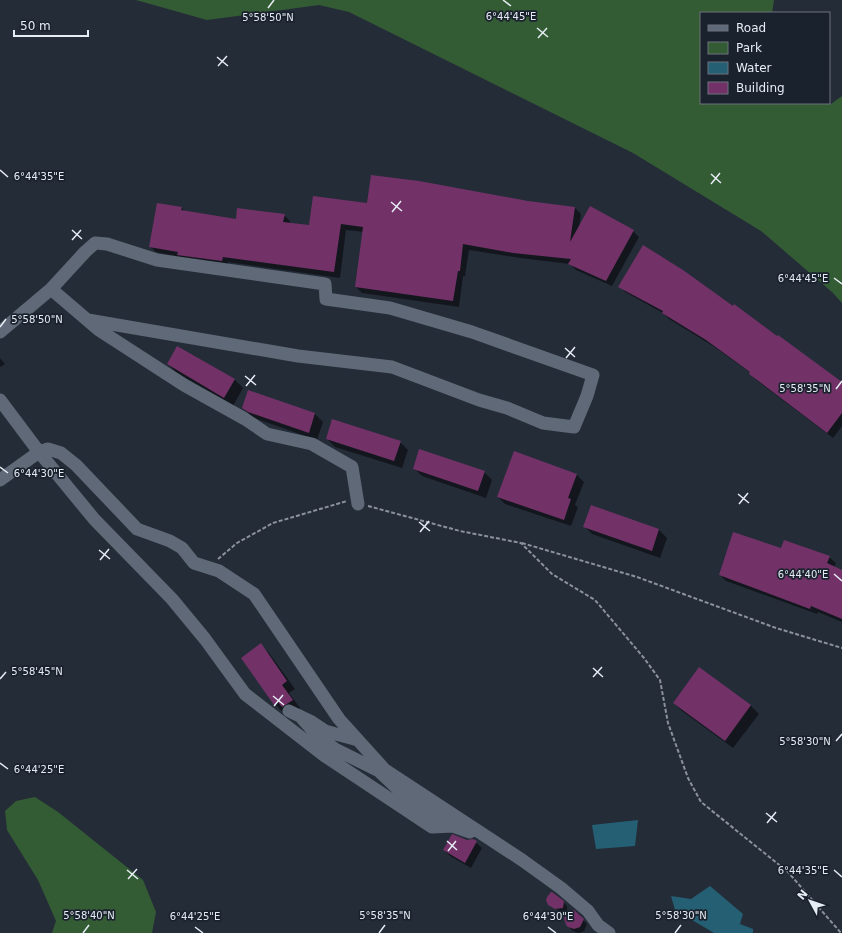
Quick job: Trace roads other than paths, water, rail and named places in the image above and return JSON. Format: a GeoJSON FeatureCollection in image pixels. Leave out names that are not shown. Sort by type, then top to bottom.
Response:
{"type":"FeatureCollection","features":[{"type":"Feature","properties":{"kind":"street"},"geometry":{"type":"LineString","coordinates":[[0,332],[51,289],[95,243],[107,244],[157,260],[325,284],[326,299],[390,308],[472,332],[592,375],[587,396],[574,427],[543,422],[392,368],[298,356],[88,320]]}},
{"type":"Feature","properties":{"kind":"street"},"geometry":{"type":"LineString","coordinates":[[51,289],[99,330],[184,385],[245,419],[267,434],[312,444],[352,467],[358,504]]}},
{"type":"Feature","properties":{"kind":"street"},"geometry":{"type":"LineString","coordinates":[[0,400],[39,452],[94,519],[172,599],[205,639],[245,694],[325,756],[432,828],[453,826],[489,838]]}},
{"type":"Feature","properties":{"kind":"street"},"geometry":{"type":"LineString","coordinates":[[0,480],[39,452],[48,449],[61,453],[76,465],[137,529],[170,541],[182,548],[194,563],[219,571],[254,594],[339,719],[385,770],[489,838],[561,888],[588,911],[598,924],[609,933]]}},
{"type":"Feature","properties":{"kind":"street"},"geometry":{"type":"LineString","coordinates":[[358,740],[325,731],[295,713],[315,733],[335,749],[379,771],[398,789],[447,826]]}},
{"type":"Feature","properties":{"kind":"water"},"geometry":{"type":"Polygon","coordinates":[[[638,820],[635,846],[596,849],[592,825],[638,820]]]}},
{"type":"Feature","properties":{"kind":"water"},"geometry":{"type":"Polygon","coordinates":[[[710,886],[743,914],[740,924],[753,929],[753,933],[714,933],[675,910],[671,896],[691,899],[710,886]]]}}]}
